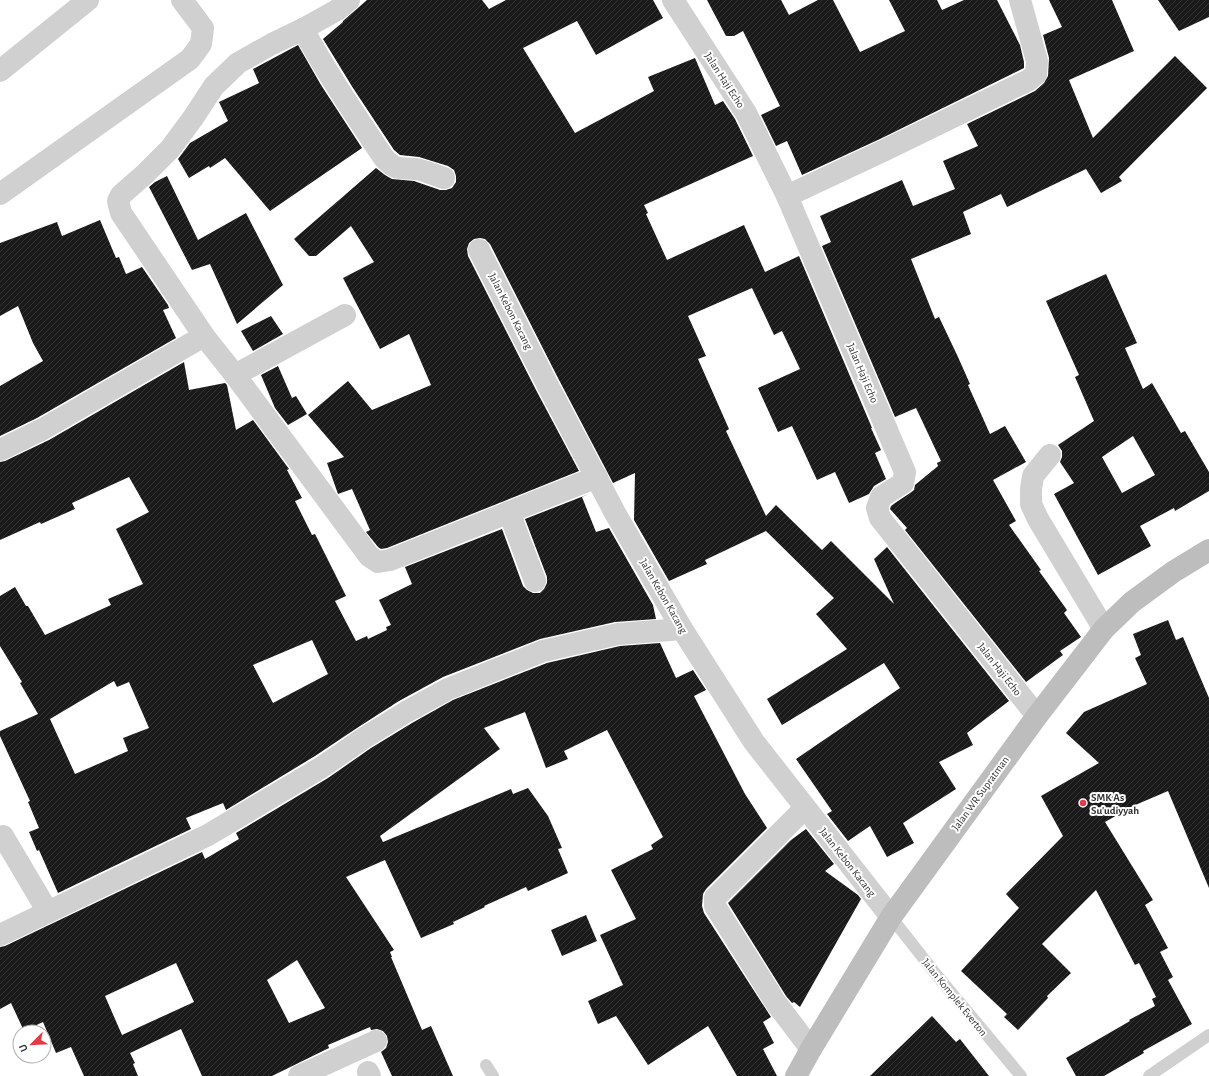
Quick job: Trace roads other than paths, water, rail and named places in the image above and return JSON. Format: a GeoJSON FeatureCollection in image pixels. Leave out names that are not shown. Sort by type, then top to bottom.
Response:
{"type":"FeatureCollection","features":[{"type":"Feature","properties":{"kind":"main road","name":"Jalan WR Supratman"},"geometry":{"type":"LineString","coordinates":[[796,1076],[890,916],[1037,716],[1104,628],[1138,598],[1173,572],[1209,550]]}},
{"type":"Feature","properties":{"kind":"street"},"geometry":{"type":"LineString","coordinates":[[0,71],[88,0]]}},
{"type":"Feature","properties":{"kind":"street"},"geometry":{"type":"LineString","coordinates":[[0,194],[190,59],[201,44],[203,28],[182,0]]}},
{"type":"Feature","properties":{"kind":"street"},"geometry":{"type":"LineString","coordinates":[[349,0],[337,10],[238,63],[214,86],[170,149],[121,195],[118,201],[121,212],[204,336],[235,375],[369,556],[378,562],[390,560],[597,477]]}},
{"type":"Feature","properties":{"kind":"street","name":"Jalan Haji Echo"},"geometry":{"type":"LineString","coordinates":[[673,0],[746,113],[787,196],[905,472],[902,483],[881,497],[877,508],[880,518],[1037,716]]}},
{"type":"Feature","properties":{"kind":"street"},"geometry":{"type":"LineString","coordinates":[[787,196],[1029,80],[1036,74],[1037,62],[1020,0]]}},
{"type":"Feature","properties":{"kind":"street"},"geometry":{"type":"LineString","coordinates":[[303,29],[329,74],[368,134],[390,164],[401,169],[417,170],[444,178]]}},
{"type":"Feature","properties":{"kind":"street","name":"Jalan Kebon Kacang"},"geometry":{"type":"LineString","coordinates":[[479,250],[615,513],[682,629],[754,742],[890,916]]}},
{"type":"Feature","properties":{"kind":"street"},"geometry":{"type":"LineString","coordinates":[[235,375],[345,315]]}},
{"type":"Feature","properties":{"kind":"street"},"geometry":{"type":"LineString","coordinates":[[0,450],[43,429],[204,336]]}},
{"type":"Feature","properties":{"kind":"street"},"geometry":{"type":"LineString","coordinates":[[1050,455],[1033,476],[1031,504],[1038,519],[1104,628]]}},
{"type":"Feature","properties":{"kind":"street"},"geometry":{"type":"LineString","coordinates":[[509,512],[535,581]]}},
{"type":"Feature","properties":{"kind":"street"},"geometry":{"type":"LineString","coordinates":[[0,935],[208,835],[322,767],[400,715],[448,689],[543,651],[618,634],[682,629]]}},
{"type":"Feature","properties":{"kind":"street"},"geometry":{"type":"LineString","coordinates":[[805,808],[715,898],[714,906],[776,1003],[811,1049]]}},
{"type":"Feature","properties":{"kind":"street"},"geometry":{"type":"LineString","coordinates":[[1,835],[48,912]]}},
{"type":"Feature","properties":{"kind":"street"},"geometry":{"type":"LineString","coordinates":[[299,1076],[376,1041]]}},
{"type":"Feature","properties":{"kind":"lane","name":"Jalan Komplek Everton"},"geometry":{"type":"LineString","coordinates":[[890,916],[935,973],[1021,1076]]}},
{"type":"Feature","properties":{"kind":"lane"},"geometry":{"type":"LineString","coordinates":[[1149,1076],[1209,1034]]}},
{"type":"Feature","properties":{"kind":"lane"},"geometry":{"type":"LineString","coordinates":[[486,1065],[493,1076]]}},
{"type":"Feature","properties":{"kind":"place","name":"SMK As Su'udiyyah"},"geometry":{"type":"Point","coordinates":[1083,803]}}]}
